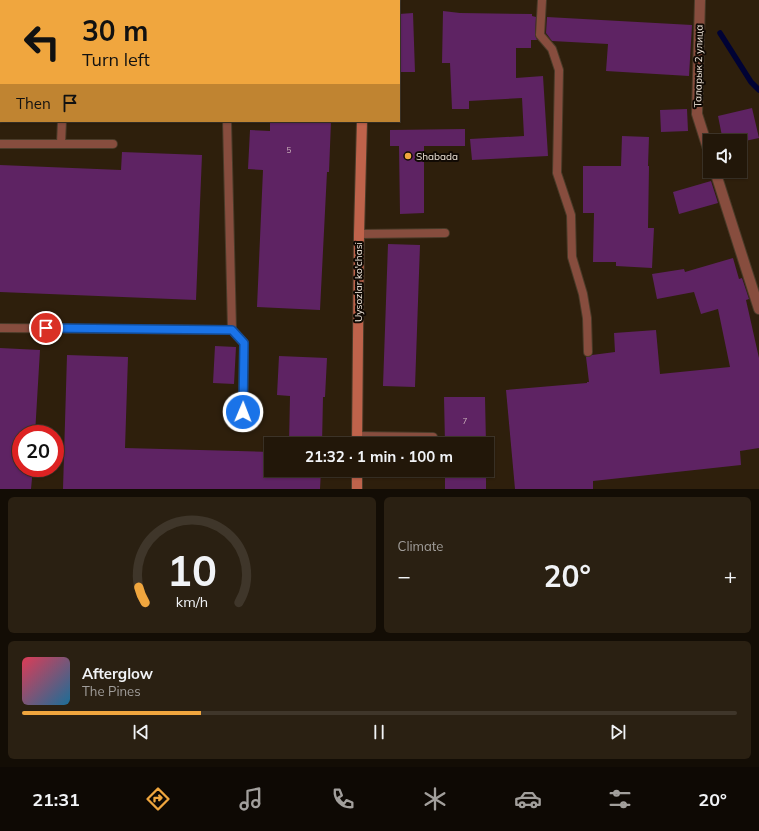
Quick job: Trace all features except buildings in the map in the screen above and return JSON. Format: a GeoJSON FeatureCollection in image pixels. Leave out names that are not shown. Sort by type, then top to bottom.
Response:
{"type":"FeatureCollection","features":[{"type":"Feature","properties":{"kind":"main road","name":"Uysozlar ko'chasi"},"geometry":{"type":"LineString","coordinates":[[357,437],[359,234],[362,122]]}},
{"type":"Feature","properties":{"kind":"main road"},"geometry":{"type":"LineString","coordinates":[[357,477],[357,489]]}},
{"type":"Feature","properties":{"kind":"street","name":"Таларык 2 улица"},"geometry":{"type":"LineString","coordinates":[[700,0],[697,114],[703,134]]}},
{"type":"Feature","properties":{"kind":"street"},"geometry":{"type":"LineString","coordinates":[[717,178],[759,309]]}},
{"type":"Feature","properties":{"kind":"lane"},"geometry":{"type":"LineString","coordinates":[[542,0],[540,36],[552,49],[559,70],[556,173],[571,216],[572,257],[583,294],[587,318],[588,352]]}},
{"type":"Feature","properties":{"kind":"lane"},"geometry":{"type":"LineString","coordinates":[[61,143],[62,122]]}},
{"type":"Feature","properties":{"kind":"lane"},"geometry":{"type":"LineString","coordinates":[[228,122],[232,330],[244,343],[242,426]]}},
{"type":"Feature","properties":{"kind":"lane"},"geometry":{"type":"LineString","coordinates":[[0,144],[113,144]]}},
{"type":"Feature","properties":{"kind":"lane"},"geometry":{"type":"LineString","coordinates":[[359,234],[445,233]]}},
{"type":"Feature","properties":{"kind":"lane"},"geometry":{"type":"LineString","coordinates":[[0,328],[232,330]]}},
{"type":"Feature","properties":{"kind":"waterway"},"geometry":{"type":"LineString","coordinates":[[720,33],[751,82],[759,90]]}},
{"type":"Feature","properties":{"kind":"place","name":"Shabada"},"geometry":{"type":"Point","coordinates":[408,156]}},
{"type":"Feature","properties":{"kind":"route"},"geometry":{"type":"LineString","coordinates":[[46,328],[232,330],[244,343],[243,412]]}}]}
